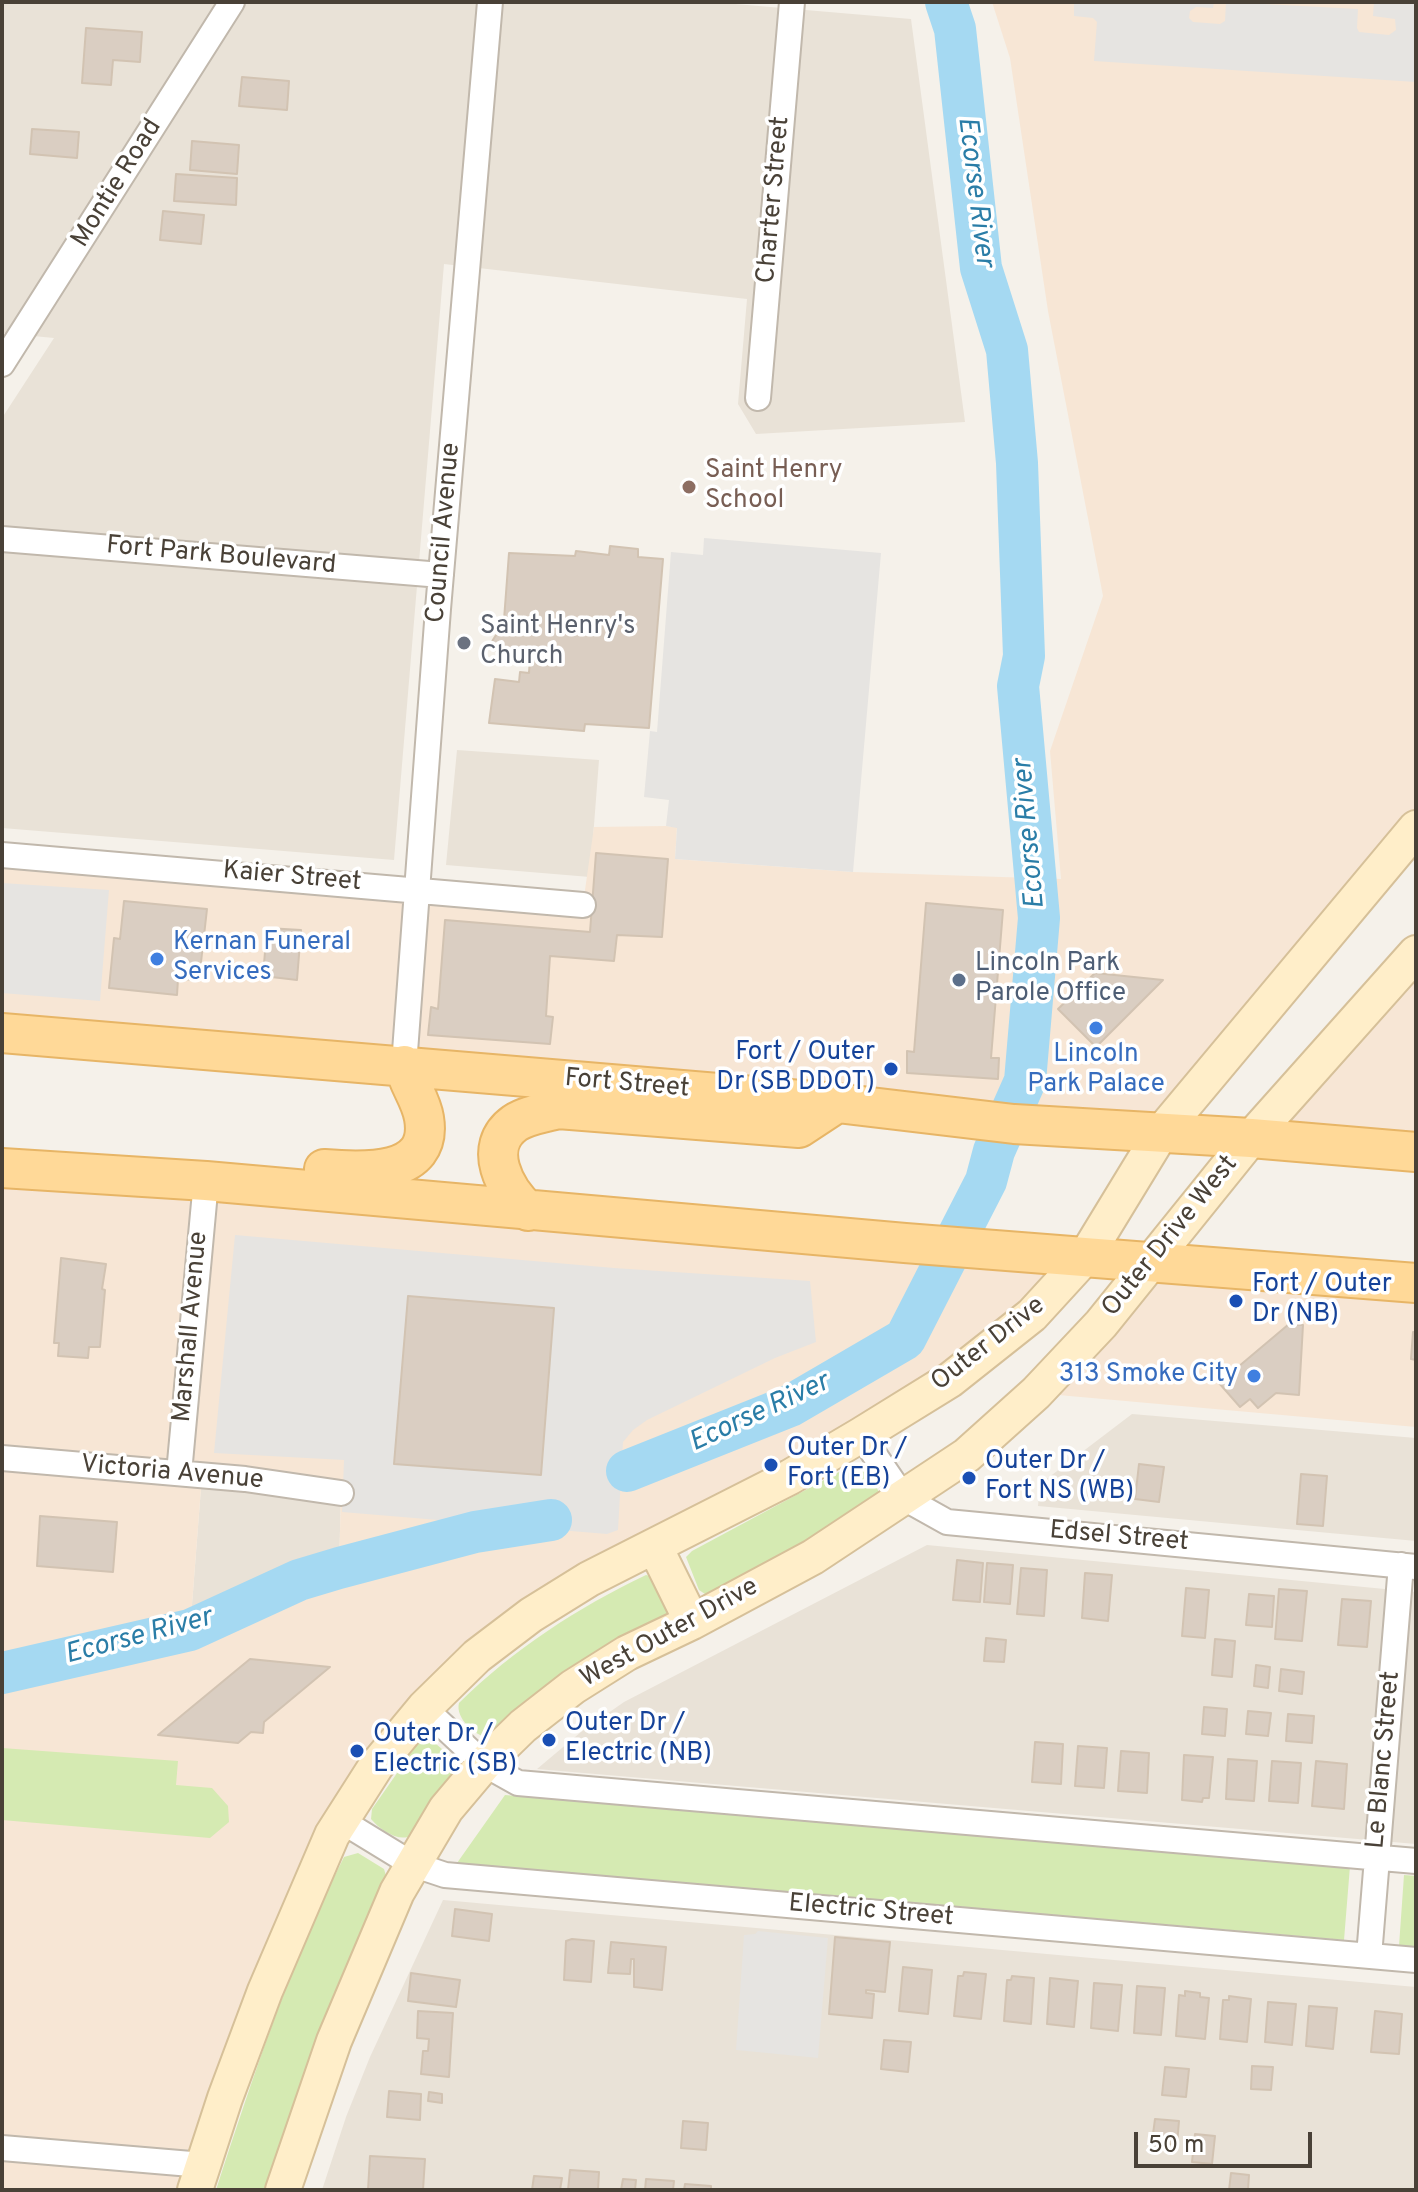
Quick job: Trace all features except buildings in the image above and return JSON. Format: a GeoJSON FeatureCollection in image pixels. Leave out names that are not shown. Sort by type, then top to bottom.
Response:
{"type":"FeatureCollection","features":[{"type":"Feature","properties":{"kind":"main road","name":"Outer Drive"},"geometry":{"type":"LineString","coordinates":[[424,1708],[477,1656],[531,1615],[589,1579],[790,1477],[861,1435],[950,1380],[1032,1315],[1086,1256],[1161,1133],[1416,828]]}},
{"type":"Feature","properties":{"kind":"main road","name":"Outer Drive West"},"geometry":{"type":"LineString","coordinates":[[904,1498],[967,1455],[1036,1393],[1101,1324],[1251,1138],[1416,953]]}},
{"type":"Feature","properties":{"kind":"main road","name":"Fort Street"},"geometry":{"type":"LineString","coordinates":[[2,1033],[837,1103],[1037,1125],[1416,1152]]}},
{"type":"Feature","properties":{"kind":"main road"},"geometry":{"type":"LineString","coordinates":[[3,1168],[44,1155],[99,1150],[362,1172],[394,1166],[414,1156],[420,1147],[425,1127],[424,1116],[404,1065]]}},
{"type":"Feature","properties":{"kind":"main road"},"geometry":{"type":"LineString","coordinates":[[528,1211],[505,1186],[499,1153],[502,1138],[515,1124],[532,1116],[558,1109],[799,1128],[837,1103]]}},
{"type":"Feature","properties":{"kind":"main road"},"geometry":{"type":"LineString","coordinates":[[3,1168],[206,1181],[905,1243],[1416,1283]]}},
{"type":"Feature","properties":{"kind":"main road","name":"West Outer Drive"},"geometry":{"type":"LineString","coordinates":[[283,2190],[334,2041],[385,1920],[412,1864],[446,1809],[484,1764],[523,1726],[573,1687],[627,1653],[813,1557],[904,1498]]}},
{"type":"Feature","properties":{"kind":"main road"},"geometry":{"type":"LineString","coordinates":[[655,1547],[692,1622]]}},
{"type":"Feature","properties":{"kind":"main road"},"geometry":{"type":"LineString","coordinates":[[199,2178],[265,1991],[340,1820],[376,1766],[424,1708]]}},
{"type":"Feature","properties":{"kind":"street","name":"Montie Road"},"geometry":{"type":"LineString","coordinates":[[2,364],[232,2]]}},
{"type":"Feature","properties":{"kind":"street","name":"Council Avenue"},"geometry":{"type":"LineString","coordinates":[[404,1065],[441,575],[490,2]]}},
{"type":"Feature","properties":{"kind":"street","name":"Charter Street"},"geometry":{"type":"LineString","coordinates":[[758,398],[792,2]]}},
{"type":"Feature","properties":{"kind":"street","name":"Fort Park Boulevard"},"geometry":{"type":"LineString","coordinates":[[2,539],[441,575]]}},
{"type":"Feature","properties":{"kind":"street","name":"Kaier Street"},"geometry":{"type":"LineString","coordinates":[[2,855],[583,905]]}},
{"type":"Feature","properties":{"kind":"street","name":"Marshall Avenue"},"geometry":{"type":"LineString","coordinates":[[179,1473],[206,1181]]}},
{"type":"Feature","properties":{"kind":"street","name":"Edsel Street"},"geometry":{"type":"LineString","coordinates":[[861,1435],[904,1498],[947,1522],[1408,1566]]}},
{"type":"Feature","properties":{"kind":"street","name":"Victoria Avenue"},"geometry":{"type":"LineString","coordinates":[[2,1458],[245,1479],[341,1493]]}},
{"type":"Feature","properties":{"kind":"street","name":"Le Blanc Street"},"geometry":{"type":"LineString","coordinates":[[1369,1956],[1408,1566]]}},
{"type":"Feature","properties":{"kind":"street"},"geometry":{"type":"LineString","coordinates":[[424,1708],[484,1764],[518,1783],[1416,1861]]}},
{"type":"Feature","properties":{"kind":"street","name":"Electric Street"},"geometry":{"type":"LineString","coordinates":[[340,1820],[412,1864],[445,1875],[1416,1960]]}},
{"type":"Feature","properties":{"kind":"street"},"geometry":{"type":"LineString","coordinates":[[2,2148],[199,2178]]}},
{"type":"Feature","properties":{"kind":"shaded area"},"geometry":{"type":"Polygon","coordinates":[[[2,2],[712,2],[911,19],[965,422],[756,434],[738,404],[747,299],[444,264],[394,860],[2,828],[2,418],[54,338],[2,333],[2,2]]]}},
{"type":"Feature","properties":{"kind":"shaded area"},"geometry":{"type":"Polygon","coordinates":[[[992,2],[1416,2],[1416,828],[1161,1133],[2,1033],[2,855],[583,904],[594,827],[666,826],[677,827],[675,859],[853,872],[1061,879],[1050,751],[1103,596],[1048,311],[1010,58],[992,2]]]}},
{"type":"Feature","properties":{"kind":"shaded area"},"geometry":{"type":"Polygon","coordinates":[[[1074,2],[1214,2],[1213,8],[1196,7],[1190,11],[1189,18],[1193,22],[1220,24],[1225,21],[1226,2],[1358,9],[1359,32],[1389,35],[1396,30],[1395,19],[1373,16],[1374,2],[1416,2],[1416,82],[1094,61],[1097,22],[1093,18],[1074,16],[1074,2]]]}},
{"type":"Feature","properties":{"kind":"shaded area"},"geometry":{"type":"Polygon","coordinates":[[[704,538],[881,553],[853,872],[675,859],[677,828],[666,826],[669,800],[644,797],[650,731],[657,732],[671,552],[703,555],[704,538]]]}},
{"type":"Feature","properties":{"kind":"shaded area"},"geometry":{"type":"Polygon","coordinates":[[[457,750],[599,760],[590,877],[446,865],[457,750]]]}},
{"type":"Feature","properties":{"kind":"shaded area"},"geometry":{"type":"Polygon","coordinates":[[[2,883],[109,890],[100,1001],[2,993],[2,883]]]}},
{"type":"Feature","properties":{"kind":"shaded area"},"geometry":{"type":"Polygon","coordinates":[[[1416,952],[1416,1152],[1251,1138],[1416,952]]]}},
{"type":"Feature","properties":{"kind":"shaded area"},"geometry":{"type":"Polygon","coordinates":[[[2,1168],[1086,1256],[1032,1315],[589,1579],[376,1766],[195,2190],[2,2190],[2,1168]],[[202,1475],[190,1630],[299,1580],[339,1568],[341,1494],[202,1475]]]}},
{"type":"Feature","properties":{"kind":"shaded area"},"geometry":{"type":"Polygon","coordinates":[[[235,1235],[614,1268],[810,1281],[816,1342],[775,1358],[647,1420],[633,1430],[623,1442],[618,1530],[607,1534],[342,1512],[344,1460],[214,1453],[235,1235]]]}},
{"type":"Feature","properties":{"kind":"shaded area"},"geometry":{"type":"Polygon","coordinates":[[[1151,1262],[1416,1283],[1416,1427],[1036,1393],[1151,1262]]]}},
{"type":"Feature","properties":{"kind":"shaded area"},"geometry":{"type":"Polygon","coordinates":[[[1132,1414],[1416,1438],[1416,1541],[1038,1506],[1040,1484],[1132,1414]]]}},
{"type":"Feature","properties":{"kind":"shaded area"},"geometry":{"type":"Polygon","coordinates":[[[202,1475],[341,1493],[339,1568],[299,1580],[190,1630],[202,1475]]]}},
{"type":"Feature","properties":{"kind":"shaded area"},"geometry":{"type":"Polygon","coordinates":[[[927,1545],[1416,1592],[1416,1844],[537,1769],[581,1732],[624,1702],[927,1545]]]}},
{"type":"Feature","properties":{"kind":"shaded area"},"geometry":{"type":"Polygon","coordinates":[[[443,1900],[1416,1987],[1416,2190],[322,2190],[370,2057],[443,1900]]]}},
{"type":"Feature","properties":{"kind":"shaded area"},"geometry":{"type":"Polygon","coordinates":[[[758,1931],[828,1938],[818,2058],[736,2050],[744,1935],[758,1931]]]}},
{"type":"Feature","properties":{"kind":"green space"},"geometry":{"type":"Polygon","coordinates":[[[852,1465],[865,1467],[879,1492],[873,1503],[826,1533],[713,1593],[705,1594],[699,1590],[686,1557],[692,1551],[852,1465]]]}},
{"type":"Feature","properties":{"kind":"green space"},"geometry":{"type":"Polygon","coordinates":[[[646,1575],[654,1577],[672,1610],[668,1618],[489,1738],[467,1725],[460,1715],[459,1703],[480,1683],[524,1647],[571,1616],[646,1575]]]}},
{"type":"Feature","properties":{"kind":"green space"},"geometry":{"type":"Polygon","coordinates":[[[430,1739],[454,1759],[459,1772],[411,1836],[395,1836],[371,1819],[372,1809],[418,1743],[430,1739]]]}},
{"type":"Feature","properties":{"kind":"green space"},"geometry":{"type":"Polygon","coordinates":[[[2,1748],[178,1761],[176,1785],[212,1788],[228,1806],[229,1822],[210,1838],[2,1820],[2,1748]]]}},
{"type":"Feature","properties":{"kind":"green space"},"geometry":{"type":"Polygon","coordinates":[[[505,1795],[1350,1866],[1344,1940],[457,1863],[505,1795]]]}},
{"type":"Feature","properties":{"kind":"green space"},"geometry":{"type":"Polygon","coordinates":[[[358,1853],[384,1869],[387,1879],[309,2066],[266,2190],[216,2190],[306,1938],[344,1857],[358,1853]]]}},
{"type":"Feature","properties":{"kind":"green space"},"geometry":{"type":"Polygon","coordinates":[[[1404,1875],[1416,1876],[1416,1947],[1399,1946],[1404,1875]]]}},
{"type":"Feature","properties":{"kind":"waterway","name":"Ecorse River"},"geometry":{"type":"LineString","coordinates":[[627,1471],[790,1406],[905,1339],[986,1181],[994,1151],[1025,1081],[1039,918],[1018,686],[1024,656],[1017,463],[1007,350],[981,268],[955,29],[946,2]]}},
{"type":"Feature","properties":{"kind":"waterway","name":"Ecorse River"},"geometry":{"type":"LineString","coordinates":[[2,1673],[190,1630],[299,1580],[339,1568],[475,1532],[551,1520]]}},
{"type":"Feature","properties":{"kind":"place","name":"Saint Henry School"},"geometry":{"type":"Point","coordinates":[689,487]}},
{"type":"Feature","properties":{"kind":"place","name":"Saint Henry's Church"},"geometry":{"type":"Point","coordinates":[464,643]}},
{"type":"Feature","properties":{"kind":"place","name":"Kernan Funeral Services"},"geometry":{"type":"Point","coordinates":[157,959]}},
{"type":"Feature","properties":{"kind":"place","name":"Lincoln Park Parole Office"},"geometry":{"type":"Point","coordinates":[959,980]}},
{"type":"Feature","properties":{"kind":"place","name":"Lincoln Park Palace"},"geometry":{"type":"Point","coordinates":[1096,1028]}},
{"type":"Feature","properties":{"kind":"place","name":"Fort / Outer Dr (SB DDOT)"},"geometry":{"type":"Point","coordinates":[891,1069]}},
{"type":"Feature","properties":{"kind":"place","name":"Fort / Outer Dr (NB)"},"geometry":{"type":"Point","coordinates":[1236,1301]}},
{"type":"Feature","properties":{"kind":"place","name":"313 Smoke City"},"geometry":{"type":"Point","coordinates":[1254,1376]}},
{"type":"Feature","properties":{"kind":"place","name":"Outer Dr / Fort (EB)"},"geometry":{"type":"Point","coordinates":[771,1465]}},
{"type":"Feature","properties":{"kind":"place","name":"Outer Dr / Fort NS (WB)"},"geometry":{"type":"Point","coordinates":[969,1478]}},
{"type":"Feature","properties":{"kind":"place","name":"Outer Dr / Electric (NB)"},"geometry":{"type":"Point","coordinates":[549,1740]}},
{"type":"Feature","properties":{"kind":"place","name":"Outer Dr / Electric (SB)"},"geometry":{"type":"Point","coordinates":[357,1751]}}]}
